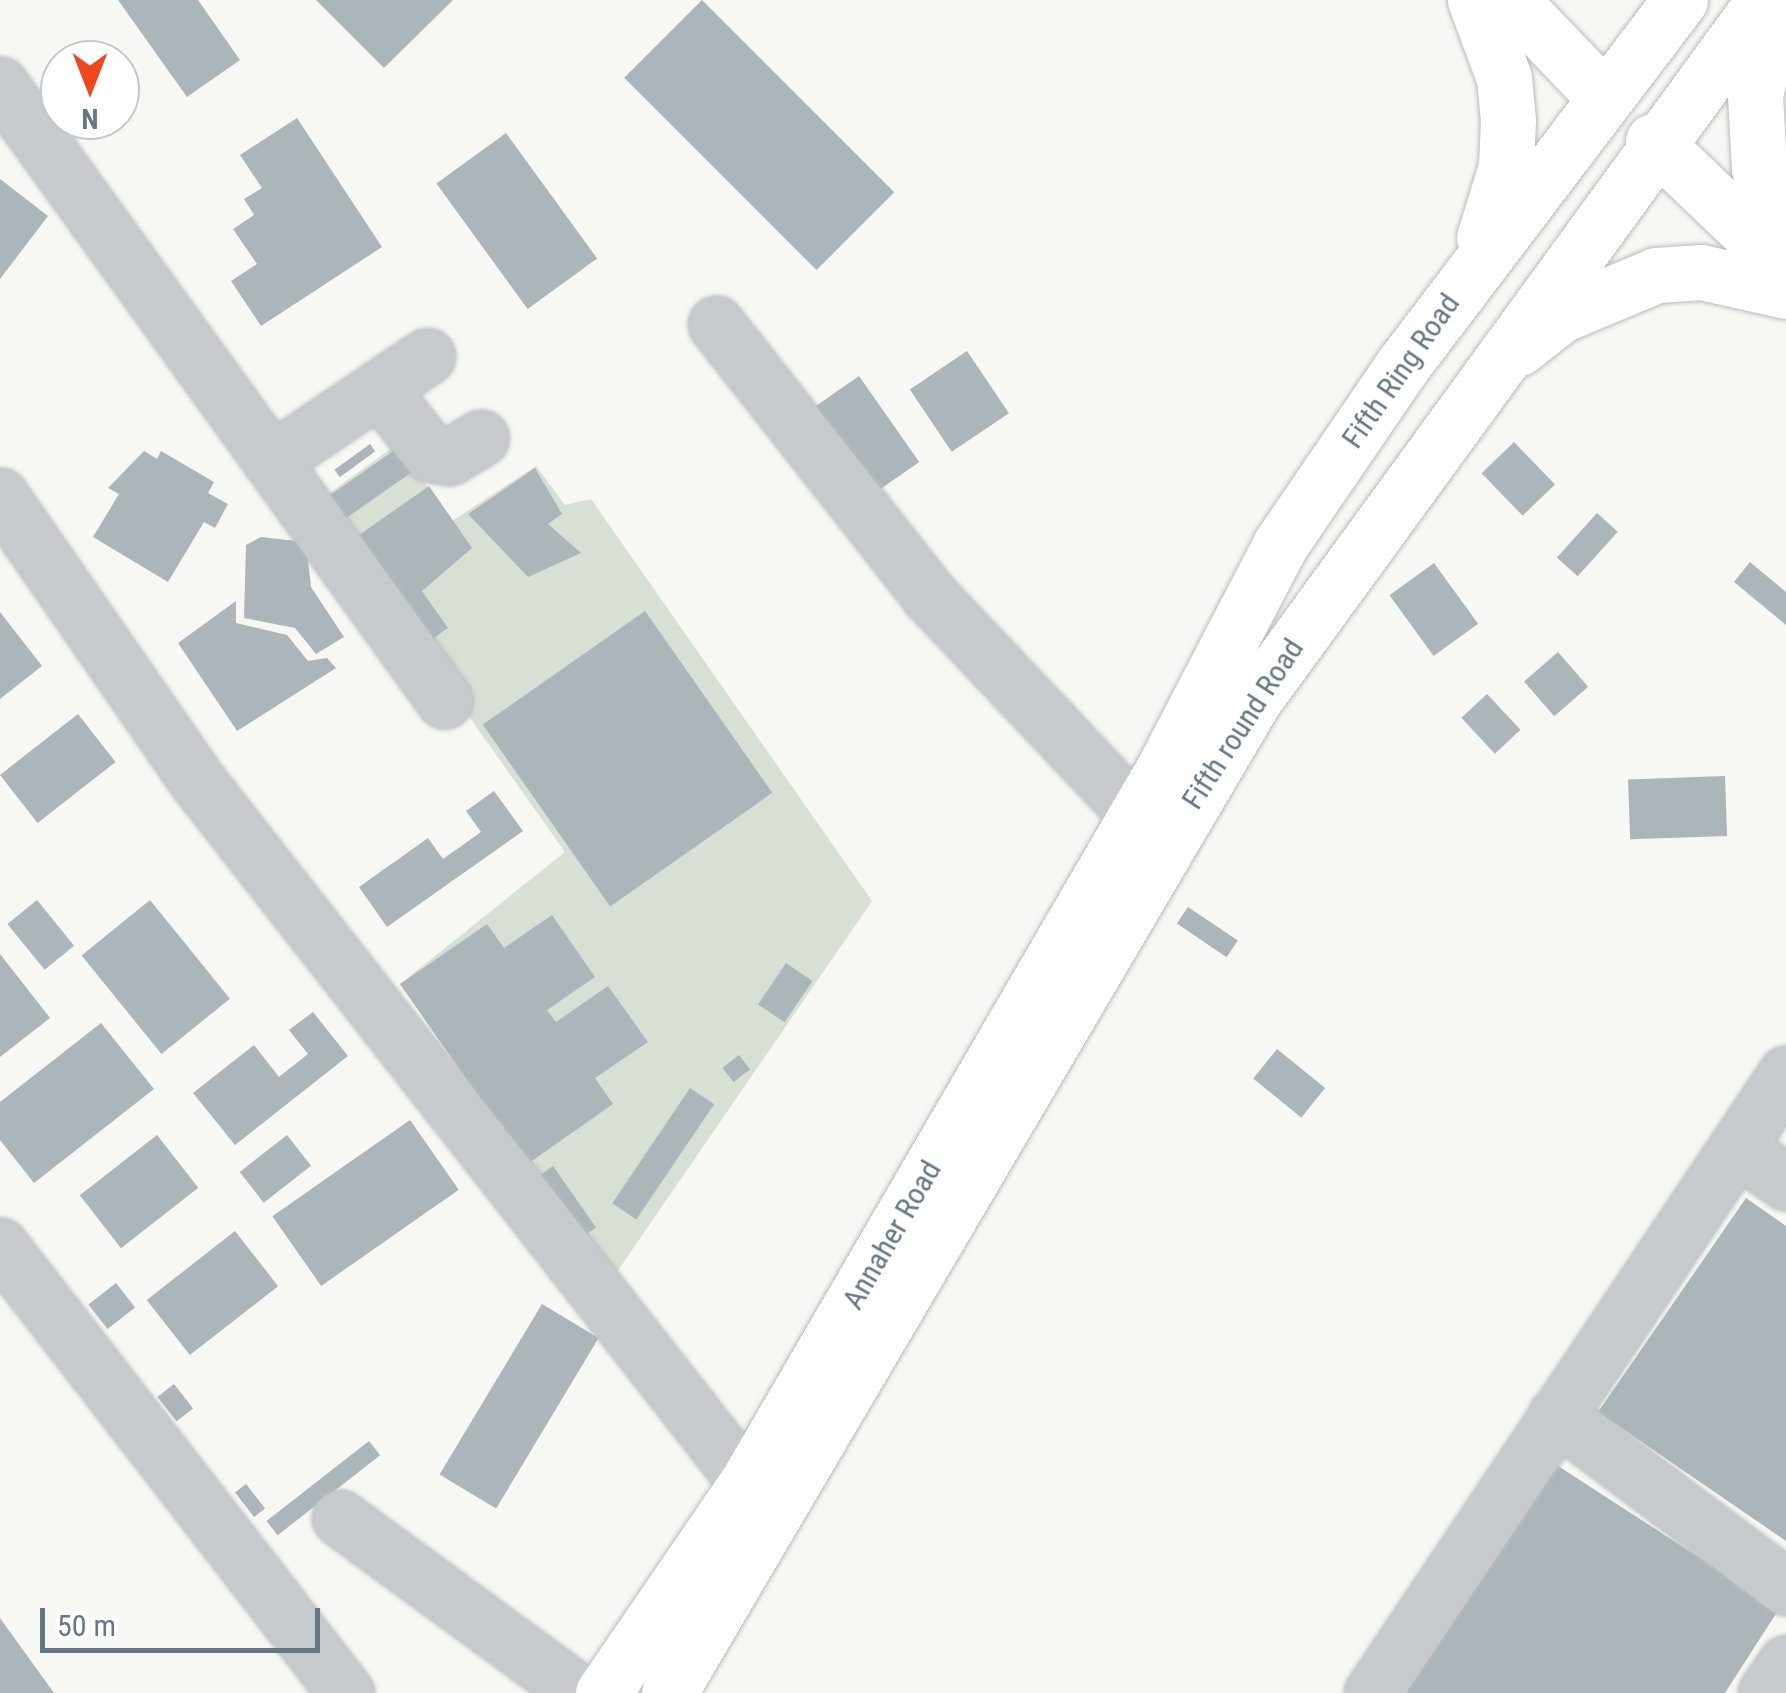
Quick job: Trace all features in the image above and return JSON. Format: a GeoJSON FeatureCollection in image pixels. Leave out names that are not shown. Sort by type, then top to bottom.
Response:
{"type":"FeatureCollection","features":[{"type":"Feature","properties":{"kind":"main road"},"geometry":{"type":"LineString","coordinates":[[1466,280],[1496,210],[1508,120],[1504,78],[1475,0]]}},
{"type":"Feature","properties":{"kind":"main road"},"geometry":{"type":"LineString","coordinates":[[1511,0],[1606,98]]}},
{"type":"Feature","properties":{"kind":"main road","name":"Fifth Ring Road"},"geometry":{"type":"LineString","coordinates":[[1164,768],[1280,545],[1466,280],[1680,0]]}},
{"type":"Feature","properties":{"kind":"main road","name":"Fifth round Road"},"geometry":{"type":"LineString","coordinates":[[767,1486],[1214,764],[1481,377],[1654,141],[1764,0]]}},
{"type":"Feature","properties":{"kind":"main road"},"geometry":{"type":"LineString","coordinates":[[1780,0],[1754,94],[1759,169],[1786,244]]}},
{"type":"Feature","properties":{"kind":"main road"},"geometry":{"type":"LineString","coordinates":[[1654,141],[1786,268]]}},
{"type":"Feature","properties":{"kind":"main road"},"geometry":{"type":"LineString","coordinates":[[1481,377],[1561,315],[1656,275],[1701,272],[1786,291]]}},
{"type":"Feature","properties":{"kind":"main road","name":"Annaher Road"},"geometry":{"type":"LineString","coordinates":[[669,1693],[767,1486],[1164,768]]}},
{"type":"Feature","properties":{"kind":"main road","name":"Annaher Road"},"geometry":{"type":"LineString","coordinates":[[603,1693],[767,1486]]}},
{"type":"Feature","properties":{"kind":"street"},"geometry":{"type":"LineString","coordinates":[[0,85],[444,700]]}},
{"type":"Feature","properties":{"kind":"street"},"geometry":{"type":"LineString","coordinates":[[716,324],[929,595],[1137,815]]}},
{"type":"Feature","properties":{"kind":"street"},"geometry":{"type":"LineString","coordinates":[[272,461],[427,356]]}},
{"type":"Feature","properties":{"kind":"street"},"geometry":{"type":"LineString","coordinates":[[380,388],[430,454],[450,457],[480,438]]}},
{"type":"Feature","properties":{"kind":"street"},"geometry":{"type":"LineString","coordinates":[[0,496],[195,778],[767,1486]]}},
{"type":"Feature","properties":{"kind":"street"},"geometry":{"type":"LineString","coordinates":[[1372,1693],[1786,1074]]}},
{"type":"Feature","properties":{"kind":"street"},"geometry":{"type":"LineString","coordinates":[[1737,1148],[1786,1182]]}},
{"type":"Feature","properties":{"kind":"street"},"geometry":{"type":"LineString","coordinates":[[0,1246],[346,1693]]}},
{"type":"Feature","properties":{"kind":"street"},"geometry":{"type":"LineString","coordinates":[[1556,1416],[1786,1586]]}},
{"type":"Feature","properties":{"kind":"street"},"geometry":{"type":"LineString","coordinates":[[340,1518],[579,1693]]}},
{"type":"Feature","properties":{"kind":"street"},"geometry":{"type":"LineString","coordinates":[[1766,1693],[1786,1663]]}},
{"type":"Feature","properties":{"kind":"shaded area"},"geometry":{"type":"Polygon","coordinates":[[[396,445],[452,521],[536,466],[565,505],[591,499],[872,901],[610,1282],[400,984],[565,852],[317,502],[396,445]]]}},
{"type":"Feature","properties":{"kind":"building"},"geometry":{"type":"Polygon","coordinates":[[[118,0],[198,0],[240,60],[187,97],[118,0]]]}},
{"type":"Feature","properties":{"kind":"building"},"geometry":{"type":"Polygon","coordinates":[[[316,0],[453,0],[384,68],[316,0]]]}},
{"type":"Feature","properties":{"kind":"building"},"geometry":{"type":"Polygon","coordinates":[[[702,0],[894,192],[817,270],[624,78],[702,0]]]}},
{"type":"Feature","properties":{"kind":"building"},"geometry":{"type":"Polygon","coordinates":[[[297,118],[382,247],[261,326],[231,281],[257,264],[233,229],[254,215],[244,199],[262,188],[240,155],[297,118]]]}},
{"type":"Feature","properties":{"kind":"building"},"geometry":{"type":"Polygon","coordinates":[[[506,133],[597,258],[528,309],[436,184],[506,133]]]}},
{"type":"Feature","properties":{"kind":"building"},"geometry":{"type":"Polygon","coordinates":[[[0,179],[48,216],[0,279],[0,179]]]}},
{"type":"Feature","properties":{"kind":"building"},"geometry":{"type":"Polygon","coordinates":[[[967,351],[1009,413],[952,452],[910,390],[967,351]]]}},
{"type":"Feature","properties":{"kind":"building"},"geometry":{"type":"Polygon","coordinates":[[[859,376],[919,462],[871,496],[811,410],[859,376]]]}},
{"type":"Feature","properties":{"kind":"building"},"geometry":{"type":"Polygon","coordinates":[[[1514,442],[1555,484],[1523,516],[1482,473],[1514,442]]]}},
{"type":"Feature","properties":{"kind":"building"},"geometry":{"type":"Polygon","coordinates":[[[370,444],[375,451],[340,477],[334,470],[370,444]]]}},
{"type":"Feature","properties":{"kind":"building"},"geometry":{"type":"Polygon","coordinates":[[[396,449],[412,472],[342,521],[326,498],[396,449]]]}},
{"type":"Feature","properties":{"kind":"building"},"geometry":{"type":"Polygon","coordinates":[[[144,451],[157,459],[161,451],[214,482],[208,493],[228,504],[215,528],[204,522],[168,582],[93,537],[119,494],[108,488],[144,451]]]}},
{"type":"Feature","properties":{"kind":"building"},"geometry":{"type":"Polygon","coordinates":[[[535,468],[562,514],[548,524],[581,553],[528,577],[468,514],[535,468]]]}},
{"type":"Feature","properties":{"kind":"building"},"geometry":{"type":"Polygon","coordinates":[[[429,486],[472,548],[422,591],[448,628],[425,644],[352,540],[429,486]]]}},
{"type":"Feature","properties":{"kind":"building"},"geometry":{"type":"Polygon","coordinates":[[[1597,513],[1618,532],[1578,576],[1557,558],[1597,513]]]}},
{"type":"Feature","properties":{"kind":"building"},"geometry":{"type":"Polygon","coordinates":[[[261,537],[306,542],[311,587],[344,637],[316,654],[295,628],[244,618],[246,545],[261,537]]]}},
{"type":"Feature","properties":{"kind":"building"},"geometry":{"type":"Polygon","coordinates":[[[1750,562],[1786,592],[1786,625],[1734,582],[1750,562]]]}},
{"type":"Feature","properties":{"kind":"building"},"geometry":{"type":"Polygon","coordinates":[[[1434,563],[1478,624],[1434,656],[1390,595],[1434,563]]]}},
{"type":"Feature","properties":{"kind":"building"},"geometry":{"type":"Polygon","coordinates":[[[236,601],[236,623],[287,635],[308,661],[327,658],[336,668],[237,731],[178,643],[236,601]]]}},
{"type":"Feature","properties":{"kind":"building"},"geometry":{"type":"Polygon","coordinates":[[[645,611],[772,793],[610,906],[483,725],[645,611]]]}},
{"type":"Feature","properties":{"kind":"building"},"geometry":{"type":"Polygon","coordinates":[[[0,612],[42,666],[0,699],[0,612]]]}},
{"type":"Feature","properties":{"kind":"building"},"geometry":{"type":"Polygon","coordinates":[[[1558,652],[1588,687],[1554,716],[1524,682],[1558,652]]]}},
{"type":"Feature","properties":{"kind":"building"},"geometry":{"type":"Polygon","coordinates":[[[1487,694],[1520,730],[1495,754],[1461,718],[1487,694]]]}},
{"type":"Feature","properties":{"kind":"building"},"geometry":{"type":"Polygon","coordinates":[[[78,714],[116,762],[38,823],[0,775],[78,714]]]}},
{"type":"Feature","properties":{"kind":"building"},"geometry":{"type":"Polygon","coordinates":[[[1725,776],[1727,836],[1630,839],[1628,779],[1725,776]]]}},
{"type":"Feature","properties":{"kind":"building"},"geometry":{"type":"Polygon","coordinates":[[[494,791],[523,831],[387,927],[359,887],[428,838],[443,859],[481,832],[466,811],[494,791]]]}},
{"type":"Feature","properties":{"kind":"building"},"geometry":{"type":"Polygon","coordinates":[[[37,900],[74,946],[45,970],[7,924],[37,900]]]}},
{"type":"Feature","properties":{"kind":"building"},"geometry":{"type":"Polygon","coordinates":[[[150,900],[230,999],[162,1054],[82,955],[150,900]]]}},
{"type":"Feature","properties":{"kind":"building"},"geometry":{"type":"Polygon","coordinates":[[[1188,907],[1238,941],[1227,957],[1177,924],[1188,907]]]}},
{"type":"Feature","properties":{"kind":"building"},"geometry":{"type":"Polygon","coordinates":[[[552,915],[595,977],[547,1010],[556,1022],[608,986],[648,1042],[595,1078],[613,1104],[526,1165],[400,984],[487,924],[504,948],[552,915]]]}},
{"type":"Feature","properties":{"kind":"building"},"geometry":{"type":"Polygon","coordinates":[[[0,954],[50,1018],[0,1057],[0,954]]]}},
{"type":"Feature","properties":{"kind":"building"},"geometry":{"type":"Polygon","coordinates":[[[786,963],[813,981],[785,1022],[758,1004],[786,963]]]}},
{"type":"Feature","properties":{"kind":"building"},"geometry":{"type":"Polygon","coordinates":[[[313,1012],[348,1056],[235,1145],[193,1093],[254,1045],[279,1077],[308,1054],[289,1030],[313,1012]]]}},
{"type":"Feature","properties":{"kind":"building"},"geometry":{"type":"Polygon","coordinates":[[[101,1023],[154,1089],[34,1183],[0,1140],[0,1102],[101,1023]]]}},
{"type":"Feature","properties":{"kind":"building"},"geometry":{"type":"Polygon","coordinates":[[[1277,1049],[1325,1088],[1301,1118],[1253,1079],[1277,1049]]]}},
{"type":"Feature","properties":{"kind":"building"},"geometry":{"type":"Polygon","coordinates":[[[739,1055],[750,1069],[734,1082],[722,1068],[739,1055]]]}},
{"type":"Feature","properties":{"kind":"building"},"geometry":{"type":"Polygon","coordinates":[[[690,1088],[714,1104],[636,1219],[612,1203],[690,1088]]]}},
{"type":"Feature","properties":{"kind":"building"},"geometry":{"type":"Polygon","coordinates":[[[410,1120],[459,1190],[321,1286],[272,1216],[410,1120]]]}},
{"type":"Feature","properties":{"kind":"building"},"geometry":{"type":"Polygon","coordinates":[[[157,1135],[198,1188],[121,1248],[80,1195],[157,1135]]]}},
{"type":"Feature","properties":{"kind":"building"},"geometry":{"type":"Polygon","coordinates":[[[287,1135],[311,1166],[264,1203],[240,1172],[287,1135]]]}},
{"type":"Feature","properties":{"kind":"building"},"geometry":{"type":"Polygon","coordinates":[[[553,1166],[596,1227],[576,1242],[533,1180],[553,1166]]]}},
{"type":"Feature","properties":{"kind":"building"},"geometry":{"type":"Polygon","coordinates":[[[1746,1198],[1786,1226],[1786,1541],[1598,1412],[1746,1198]]]}},
{"type":"Feature","properties":{"kind":"building"},"geometry":{"type":"Polygon","coordinates":[[[235,1231],[278,1286],[190,1355],[147,1300],[235,1231]]]}},
{"type":"Feature","properties":{"kind":"building"},"geometry":{"type":"Polygon","coordinates":[[[116,1283],[135,1307],[108,1329],[88,1305],[116,1283]]]}},
{"type":"Feature","properties":{"kind":"building"},"geometry":{"type":"Polygon","coordinates":[[[542,1304],[599,1338],[496,1509],[440,1475],[542,1304]]]}},
{"type":"Feature","properties":{"kind":"building"},"geometry":{"type":"Polygon","coordinates":[[[174,1384],[193,1408],[177,1421],[157,1397],[174,1384]]]}},
{"type":"Feature","properties":{"kind":"building"},"geometry":{"type":"Polygon","coordinates":[[[369,1441],[380,1455],[278,1535],[267,1521],[369,1441]]]}},
{"type":"Feature","properties":{"kind":"building"},"geometry":{"type":"Polygon","coordinates":[[[1555,1464],[1779,1609],[1725,1693],[1406,1693],[1555,1464]]]}},
{"type":"Feature","properties":{"kind":"building"},"geometry":{"type":"Polygon","coordinates":[[[246,1484],[265,1508],[254,1517],[235,1493],[246,1484]]]}},
{"type":"Feature","properties":{"kind":"building"},"geometry":{"type":"Polygon","coordinates":[[[0,1618],[54,1693],[0,1693],[0,1618]]]}}]}
